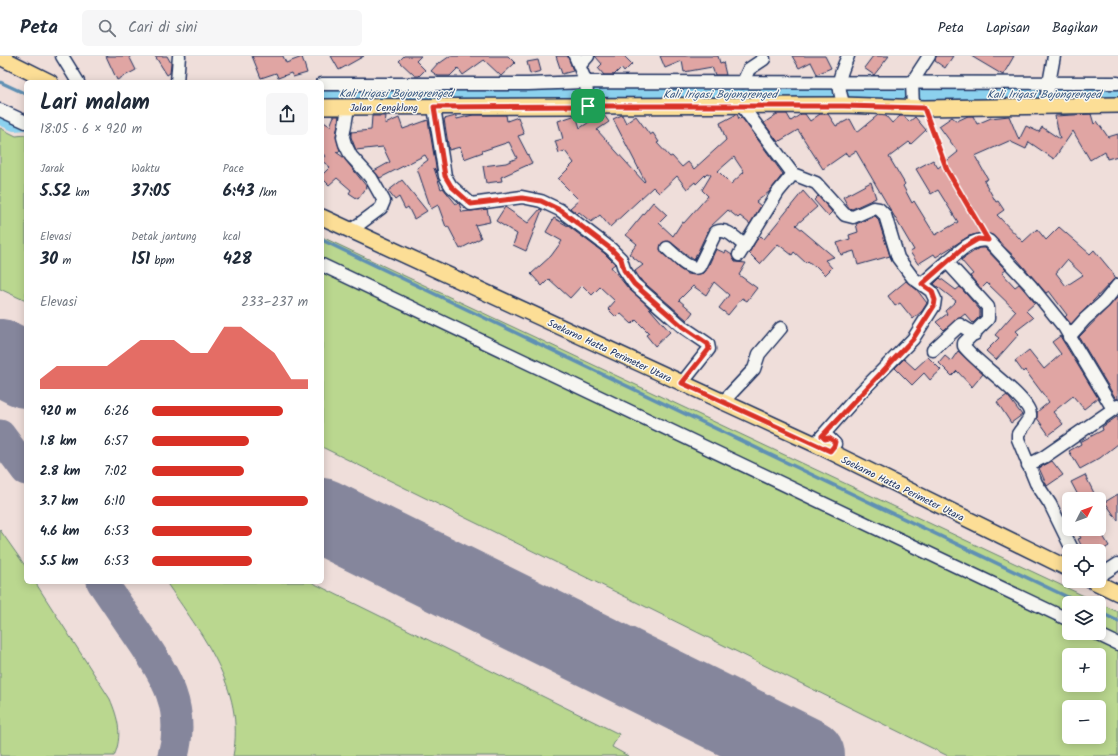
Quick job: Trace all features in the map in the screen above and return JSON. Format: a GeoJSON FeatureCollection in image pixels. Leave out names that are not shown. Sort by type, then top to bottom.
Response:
{"type":"FeatureCollection","features":[{"type":"Feature","properties":{"kind":"main road"},"geometry":{"type":"LineString","coordinates":[[0,57],[46,80]]}},
{"type":"Feature","properties":{"kind":"main road","name":"Jalan Cengklong"},"geometry":{"type":"LineString","coordinates":[[324,107],[434,107],[588,104],[742,106],[843,104],[917,106],[1046,103],[1118,105]]}},
{"type":"Feature","properties":{"kind":"main road","name":"Soekarno Hatta Perimeter Utara"},"geometry":{"type":"LineString","coordinates":[[324,218],[682,383],[722,403],[822,443],[1062,565]]}},
{"type":"Feature","properties":{"kind":"main road"},"geometry":{"type":"LineString","coordinates":[[1106,586],[1118,593]]}},
{"type":"Feature","properties":{"kind":"street"},"geometry":{"type":"LineString","coordinates":[[62,56],[77,80]]}},
{"type":"Feature","properties":{"kind":"street"},"geometry":{"type":"LineString","coordinates":[[177,80],[179,56]]}},
{"type":"Feature","properties":{"kind":"street"},"geometry":{"type":"LineString","coordinates":[[843,104],[838,86],[848,56]]}},
{"type":"Feature","properties":{"kind":"street"},"geometry":{"type":"LineString","coordinates":[[917,106],[912,84],[929,56]]}},
{"type":"Feature","properties":{"kind":"street"},"geometry":{"type":"LineString","coordinates":[[1046,103],[1054,56]]}},
{"type":"Feature","properties":{"kind":"street"},"geometry":{"type":"LineString","coordinates":[[581,59],[588,104]]}},
{"type":"Feature","properties":{"kind":"street"},"geometry":{"type":"LineString","coordinates":[[743,82],[749,69],[764,59]]}},
{"type":"Feature","properties":{"kind":"street"},"geometry":{"type":"LineString","coordinates":[[324,84],[586,84],[743,82],[838,86],[912,84],[1048,85],[1118,83]]}},
{"type":"Feature","properties":{"kind":"street"},"geometry":{"type":"LineString","coordinates":[[742,106],[793,174],[816,183],[845,215],[853,217],[873,208],[879,209],[885,215],[898,258],[912,278],[932,291],[935,300],[934,306],[913,339],[822,443]]}},
{"type":"Feature","properties":{"kind":"street"},"geometry":{"type":"LineString","coordinates":[[434,107],[445,176],[451,186],[471,204],[522,198],[541,201],[560,210],[611,249],[621,259],[624,270],[634,284],[683,327],[708,344],[709,349],[682,383]]}},
{"type":"Feature","properties":{"kind":"street"},"geometry":{"type":"LineString","coordinates":[[348,108],[343,137],[345,144],[352,156],[371,178],[384,201],[381,208],[350,231]]}},
{"type":"Feature","properties":{"kind":"street"},"geometry":{"type":"LineString","coordinates":[[0,110],[24,121]]}},
{"type":"Feature","properties":{"kind":"street"},"geometry":{"type":"LineString","coordinates":[[667,248],[691,267],[699,267],[716,232],[720,230],[726,231],[742,251],[778,192],[793,174]]}},
{"type":"Feature","properties":{"kind":"street"},"geometry":{"type":"LineString","coordinates":[[922,284],[963,248],[978,239],[988,240],[1030,285],[1064,327],[1116,408],[1044,457],[1028,465]]}},
{"type":"Feature","properties":{"kind":"street"},"geometry":{"type":"LineString","coordinates":[[947,262],[988,307],[988,319],[975,334],[964,343],[965,349],[1011,389],[1029,411],[1030,416],[1018,434],[1028,465],[1036,483],[1050,504],[1070,544]]}},
{"type":"Feature","properties":{"kind":"street"},"geometry":{"type":"LineString","coordinates":[[324,266],[1062,617]]}},
{"type":"Feature","properties":{"kind":"street"},"geometry":{"type":"LineString","coordinates":[[1069,337],[1085,319],[1104,302],[1118,285]]}},
{"type":"Feature","properties":{"kind":"street"},"geometry":{"type":"LineString","coordinates":[[933,350],[960,325],[963,325],[975,334]]}},
{"type":"Feature","properties":{"kind":"street"},"geometry":{"type":"LineString","coordinates":[[722,403],[754,369],[759,354],[781,328]]}},
{"type":"Feature","properties":{"kind":"street"},"geometry":{"type":"LineString","coordinates":[[1106,572],[1118,564]]}},
{"type":"Feature","properties":{"kind":"street"},"geometry":{"type":"LineString","coordinates":[[1106,638],[1118,644]]}},
{"type":"Feature","properties":{"kind":"path"},"geometry":{"type":"LineString","coordinates":[[917,106],[947,170],[988,240]]}},
{"type":"Feature","properties":{"kind":"green space"},"geometry":{"type":"Polygon","coordinates":[[[0,128],[16,136],[24,135],[24,300],[0,289],[0,128]]]}},
{"type":"Feature","properties":{"kind":"green space"},"geometry":{"type":"Polygon","coordinates":[[[324,238],[1062,586],[1062,588],[1067,588],[1084,596],[1062,596],[1062,640],[1106,640],[1106,606],[1118,612],[1118,756],[948,756],[324,448],[324,238]]]}},
{"type":"Feature","properties":{"kind":"green space"},"geometry":{"type":"Polygon","coordinates":[[[0,530],[24,564],[24,584],[36,584],[110,699],[117,720],[119,734],[117,749],[114,756],[0,756],[0,530]]]}},
{"type":"Feature","properties":{"kind":"green space"},"geometry":{"type":"Polygon","coordinates":[[[167,584],[315,584],[619,734],[612,747],[628,756],[233,756],[235,731],[233,707],[227,685],[218,663],[167,584]]]}},
{"type":"Feature","properties":{"kind":"building"},"geometry":{"type":"Polygon","coordinates":[[[106,56],[129,56],[136,70],[117,80],[106,56]]]}},
{"type":"Feature","properties":{"kind":"building"},"geometry":{"type":"Polygon","coordinates":[[[155,56],[167,56],[171,63],[170,73],[167,75],[155,56]]]}},
{"type":"Feature","properties":{"kind":"building"},"geometry":{"type":"Polygon","coordinates":[[[252,56],[283,56],[286,63],[302,57],[307,73],[293,77],[291,73],[278,78],[276,73],[261,78],[252,56]]]}},
{"type":"Feature","properties":{"kind":"building"},"geometry":{"type":"Polygon","coordinates":[[[331,56],[364,56],[339,70],[331,56]]]}},
{"type":"Feature","properties":{"kind":"building"},"geometry":{"type":"Polygon","coordinates":[[[404,56],[421,56],[416,61],[425,70],[419,76],[415,76],[399,61],[404,56]]]}},
{"type":"Feature","properties":{"kind":"building"},"geometry":{"type":"Polygon","coordinates":[[[450,56],[508,56],[515,63],[501,76],[484,60],[463,75],[458,68],[450,76],[438,76],[431,71],[439,62],[440,63],[450,56]]]}},
{"type":"Feature","properties":{"kind":"building"},"geometry":{"type":"Polygon","coordinates":[[[556,56],[568,56],[573,71],[562,74],[556,56]]]}},
{"type":"Feature","properties":{"kind":"building"},"geometry":{"type":"Polygon","coordinates":[[[595,56],[624,56],[632,64],[624,72],[621,68],[614,75],[604,75],[598,68],[602,64],[595,56]]]}},
{"type":"Feature","properties":{"kind":"building"},"geometry":{"type":"Polygon","coordinates":[[[660,56],[718,56],[720,63],[723,62],[726,75],[715,75],[712,67],[684,72],[682,61],[665,68],[660,56]]]}},
{"type":"Feature","properties":{"kind":"building"},"geometry":{"type":"Polygon","coordinates":[[[792,56],[825,56],[831,68],[817,74],[811,62],[799,68],[792,56]]]}},
{"type":"Feature","properties":{"kind":"building"},"geometry":{"type":"Polygon","coordinates":[[[873,56],[889,56],[874,75],[864,68],[873,56]]]}},
{"type":"Feature","properties":{"kind":"building"},"geometry":{"type":"Polygon","coordinates":[[[936,56],[953,56],[945,68],[935,61],[936,56]]]}},
{"type":"Feature","properties":{"kind":"building"},"geometry":{"type":"Polygon","coordinates":[[[971,56],[1014,56],[1003,75],[971,56]]]}},
{"type":"Feature","properties":{"kind":"building"},"geometry":{"type":"Polygon","coordinates":[[[538,60],[541,71],[530,74],[527,62],[538,60]]]}},
{"type":"Feature","properties":{"kind":"building"},"geometry":{"type":"Polygon","coordinates":[[[737,114],[739,119],[742,118],[783,174],[769,192],[756,202],[761,206],[750,224],[740,216],[738,218],[728,210],[709,228],[694,260],[669,241],[662,243],[660,250],[678,268],[687,274],[696,275],[703,273],[706,271],[716,249],[725,253],[726,251],[732,255],[735,262],[746,263],[739,275],[757,288],[747,301],[742,298],[728,315],[719,308],[729,295],[714,282],[706,295],[693,286],[679,300],[693,312],[687,320],[640,279],[635,271],[643,265],[629,254],[637,244],[626,235],[653,202],[667,215],[659,223],[673,236],[682,222],[684,223],[708,196],[702,190],[711,175],[707,173],[696,184],[695,182],[687,189],[677,176],[659,193],[653,187],[610,227],[600,215],[591,222],[579,212],[577,214],[570,208],[579,200],[558,179],[574,163],[565,151],[559,153],[555,141],[563,139],[558,121],[576,115],[580,128],[600,115],[604,115],[609,122],[597,130],[644,182],[645,181],[613,119],[622,115],[626,123],[636,116],[650,135],[653,133],[659,142],[657,143],[670,157],[672,156],[682,167],[688,162],[694,169],[726,140],[720,123],[737,114]],[[734,157],[718,171],[731,184],[744,172],[734,157]]]}},
{"type":"Feature","properties":{"kind":"building"},"geometry":{"type":"Polygon","coordinates":[[[777,114],[787,114],[791,121],[801,114],[805,114],[810,121],[820,114],[828,114],[836,126],[850,119],[857,132],[878,115],[886,116],[892,123],[900,116],[904,116],[909,122],[915,117],[926,130],[911,144],[909,142],[889,157],[905,184],[903,186],[912,203],[914,201],[935,235],[958,222],[938,190],[931,194],[916,169],[933,160],[938,168],[958,152],[939,126],[952,117],[957,121],[968,116],[973,116],[977,124],[991,118],[1009,116],[1019,140],[1026,126],[1039,132],[1042,127],[1060,139],[1055,116],[1091,114],[1094,124],[1097,121],[1108,137],[1118,134],[1118,156],[1107,159],[1105,151],[1090,160],[1073,131],[1054,159],[1029,142],[1026,149],[1009,141],[975,156],[988,179],[984,181],[996,202],[998,201],[1004,210],[997,215],[1023,242],[1037,229],[1046,240],[1059,227],[1090,254],[1094,250],[1113,273],[1115,278],[1071,324],[1065,317],[1067,315],[1049,291],[1046,293],[1017,259],[990,234],[982,233],[969,236],[936,257],[934,254],[918,264],[910,252],[914,250],[856,151],[848,156],[846,153],[823,169],[798,130],[778,142],[764,123],[777,114]],[[1067,260],[1056,273],[1066,286],[1083,275],[1067,260]]]}},
{"type":"Feature","properties":{"kind":"building"},"geometry":{"type":"Polygon","coordinates":[[[473,115],[506,115],[507,121],[518,117],[524,134],[518,136],[532,163],[501,177],[502,181],[486,183],[483,166],[506,163],[517,158],[509,142],[464,159],[460,147],[449,150],[444,119],[456,116],[457,119],[473,115]]]}},
{"type":"Feature","properties":{"kind":"building"},"geometry":{"type":"Polygon","coordinates":[[[334,116],[339,116],[336,136],[340,151],[336,152],[343,157],[367,187],[358,199],[349,193],[351,190],[337,178],[329,185],[324,180],[324,173],[330,167],[324,162],[326,156],[324,155],[324,122],[330,126],[334,116]]]}},
{"type":"Feature","properties":{"kind":"building"},"geometry":{"type":"Polygon","coordinates":[[[372,116],[386,116],[385,124],[399,118],[403,129],[428,120],[437,173],[434,168],[441,189],[443,188],[456,204],[459,203],[462,212],[487,209],[490,222],[475,225],[481,238],[460,249],[448,226],[446,227],[438,205],[431,209],[417,168],[428,160],[425,155],[380,178],[374,171],[390,162],[383,147],[356,150],[351,137],[351,132],[371,130],[372,116]]]}},
{"type":"Feature","properties":{"kind":"building"},"geometry":{"type":"Polygon","coordinates":[[[402,180],[427,211],[414,219],[408,207],[405,209],[399,197],[395,200],[388,191],[402,180]]]}},
{"type":"Feature","properties":{"kind":"building"},"geometry":{"type":"Polygon","coordinates":[[[871,182],[876,198],[852,209],[849,208],[843,197],[871,182]]]}},
{"type":"Feature","properties":{"kind":"building"},"geometry":{"type":"Polygon","coordinates":[[[803,191],[817,207],[796,225],[834,257],[825,260],[832,268],[825,275],[816,266],[815,267],[808,261],[806,263],[794,252],[792,255],[778,244],[760,264],[749,253],[756,241],[761,236],[764,239],[803,191]]]}},
{"type":"Feature","properties":{"kind":"building"},"geometry":{"type":"Polygon","coordinates":[[[818,196],[832,212],[828,216],[814,200],[818,196]]]}},
{"type":"Feature","properties":{"kind":"building"},"geometry":{"type":"Polygon","coordinates":[[[505,207],[528,223],[540,209],[542,210],[526,251],[513,245],[517,234],[496,221],[505,207]]]}},
{"type":"Feature","properties":{"kind":"building"},"geometry":{"type":"Polygon","coordinates":[[[875,216],[878,219],[890,256],[858,265],[854,251],[841,255],[837,243],[850,239],[849,235],[858,232],[856,224],[875,216]]]}},
{"type":"Feature","properties":{"kind":"building"},"geometry":{"type":"Polygon","coordinates":[[[554,218],[568,226],[604,253],[615,264],[611,267],[628,288],[644,302],[670,332],[655,346],[646,335],[649,333],[636,320],[632,324],[620,313],[616,317],[608,309],[615,301],[600,287],[592,295],[582,285],[570,298],[549,279],[542,286],[531,274],[551,256],[562,241],[546,232],[554,218]]]}},
{"type":"Feature","properties":{"kind":"building"},"geometry":{"type":"Polygon","coordinates":[[[979,248],[985,248],[1006,270],[1002,273],[1015,287],[1019,284],[1035,303],[1026,311],[1033,318],[1016,331],[1019,334],[996,360],[986,351],[999,338],[995,335],[1016,311],[987,283],[981,289],[970,276],[973,274],[961,260],[979,248]]]}},
{"type":"Feature","properties":{"kind":"building"},"geometry":{"type":"Polygon","coordinates":[[[940,278],[956,290],[960,287],[980,310],[980,316],[973,323],[965,314],[944,330],[936,322],[947,314],[945,311],[956,301],[934,284],[940,278]]]}},
{"type":"Feature","properties":{"kind":"building"},"geometry":{"type":"Polygon","coordinates":[[[906,281],[917,290],[927,303],[922,311],[913,319],[900,303],[895,306],[888,296],[906,281]]]}},
{"type":"Feature","properties":{"kind":"building"},"geometry":{"type":"Polygon","coordinates":[[[1118,297],[1118,399],[1116,399],[1079,337],[1118,297]]]}},
{"type":"Feature","properties":{"kind":"building"},"geometry":{"type":"Polygon","coordinates":[[[1060,336],[1098,398],[1084,409],[1073,396],[1053,412],[1063,424],[1049,435],[1037,418],[1037,412],[1049,402],[1025,370],[1023,372],[1015,361],[1029,350],[1044,369],[1061,354],[1052,342],[1060,336]]]}},
{"type":"Feature","properties":{"kind":"building"},"geometry":{"type":"Polygon","coordinates":[[[958,351],[983,374],[972,387],[957,371],[952,376],[939,363],[945,356],[951,361],[958,351]]]}},
{"type":"Feature","properties":{"kind":"building"},"geometry":{"type":"Polygon","coordinates":[[[928,357],[941,370],[930,380],[924,373],[912,385],[895,368],[904,359],[915,369],[928,357]]]}},
{"type":"Feature","properties":{"kind":"building"},"geometry":{"type":"Polygon","coordinates":[[[1007,395],[1022,415],[1011,423],[997,402],[1007,395]]]}},
{"type":"Feature","properties":{"kind":"building"},"geometry":{"type":"Polygon","coordinates":[[[1118,416],[1118,444],[1100,458],[1080,469],[1069,451],[1081,444],[1080,442],[1103,430],[1102,427],[1118,416]]]}},
{"type":"Feature","properties":{"kind":"building"},"geometry":{"type":"Polygon","coordinates":[[[1052,461],[1063,475],[1047,486],[1039,468],[1052,461]]]}},
{"type":"Feature","properties":{"kind":"building"},"geometry":{"type":"Polygon","coordinates":[[[1085,475],[1094,492],[1076,492],[1071,482],[1085,475]]]}},
{"type":"Feature","properties":{"kind":"building"},"geometry":{"type":"Polygon","coordinates":[[[1118,494],[1118,521],[1106,503],[1106,501],[1118,494]]]}},
{"type":"Feature","properties":{"kind":"building"},"geometry":{"type":"Polygon","coordinates":[[[1080,536],[1103,536],[1109,546],[1106,548],[1106,544],[1080,544],[1078,539],[1081,538],[1080,536]]]}},
{"type":"Feature","properties":{"kind":"waterway"},"geometry":{"type":"LineString","coordinates":[[0,82],[24,93]]}},
{"type":"Feature","properties":{"kind":"waterway","name":"Kali Irigasi Bojongrenged"},"geometry":{"type":"LineString","coordinates":[[324,93],[1118,94]]}},
{"type":"Feature","properties":{"kind":"waterway","name":"Kali Irigasi Bojongrenged"},"geometry":{"type":"LineString","coordinates":[[0,119],[14,125],[24,124]]}},
{"type":"Feature","properties":{"kind":"waterway"},"geometry":{"type":"LineString","coordinates":[[324,241],[1065,596]]}},
{"type":"Feature","properties":{"kind":"waterway"},"geometry":{"type":"LineString","coordinates":[[1106,615],[1118,621]]}},
{"type":"Feature","properties":{"kind":"taxiway"},"geometry":{"type":"LineString","coordinates":[[0,435],[24,467]]}},
{"type":"Feature","properties":{"kind":"taxiway"},"geometry":{"type":"LineString","coordinates":[[103,584],[158,666],[171,693],[177,723],[173,756]]}},
{"type":"Feature","properties":{"kind":"runway"},"geometry":{"type":"LineString","coordinates":[[0,357],[24,369]]}},
{"type":"Feature","properties":{"kind":"runway"},"geometry":{"type":"LineString","coordinates":[[324,517],[807,756]]}},
{"type":"Feature","properties":{"kind":"route"},"geometry":{"type":"LineString","coordinates":[[588,106],[844,106],[924,108],[947,170],[988,240],[978,239],[963,248],[922,284],[932,291],[935,300],[934,306],[913,339],[861,392],[822,436],[825,439],[829,438],[835,442],[830,451],[722,403],[682,383],[709,349],[708,344],[683,327],[651,300],[634,284],[624,270],[621,259],[611,249],[560,210],[541,201],[522,198],[471,204],[451,186],[445,176],[435,123],[434,107],[588,106]]}}]}
